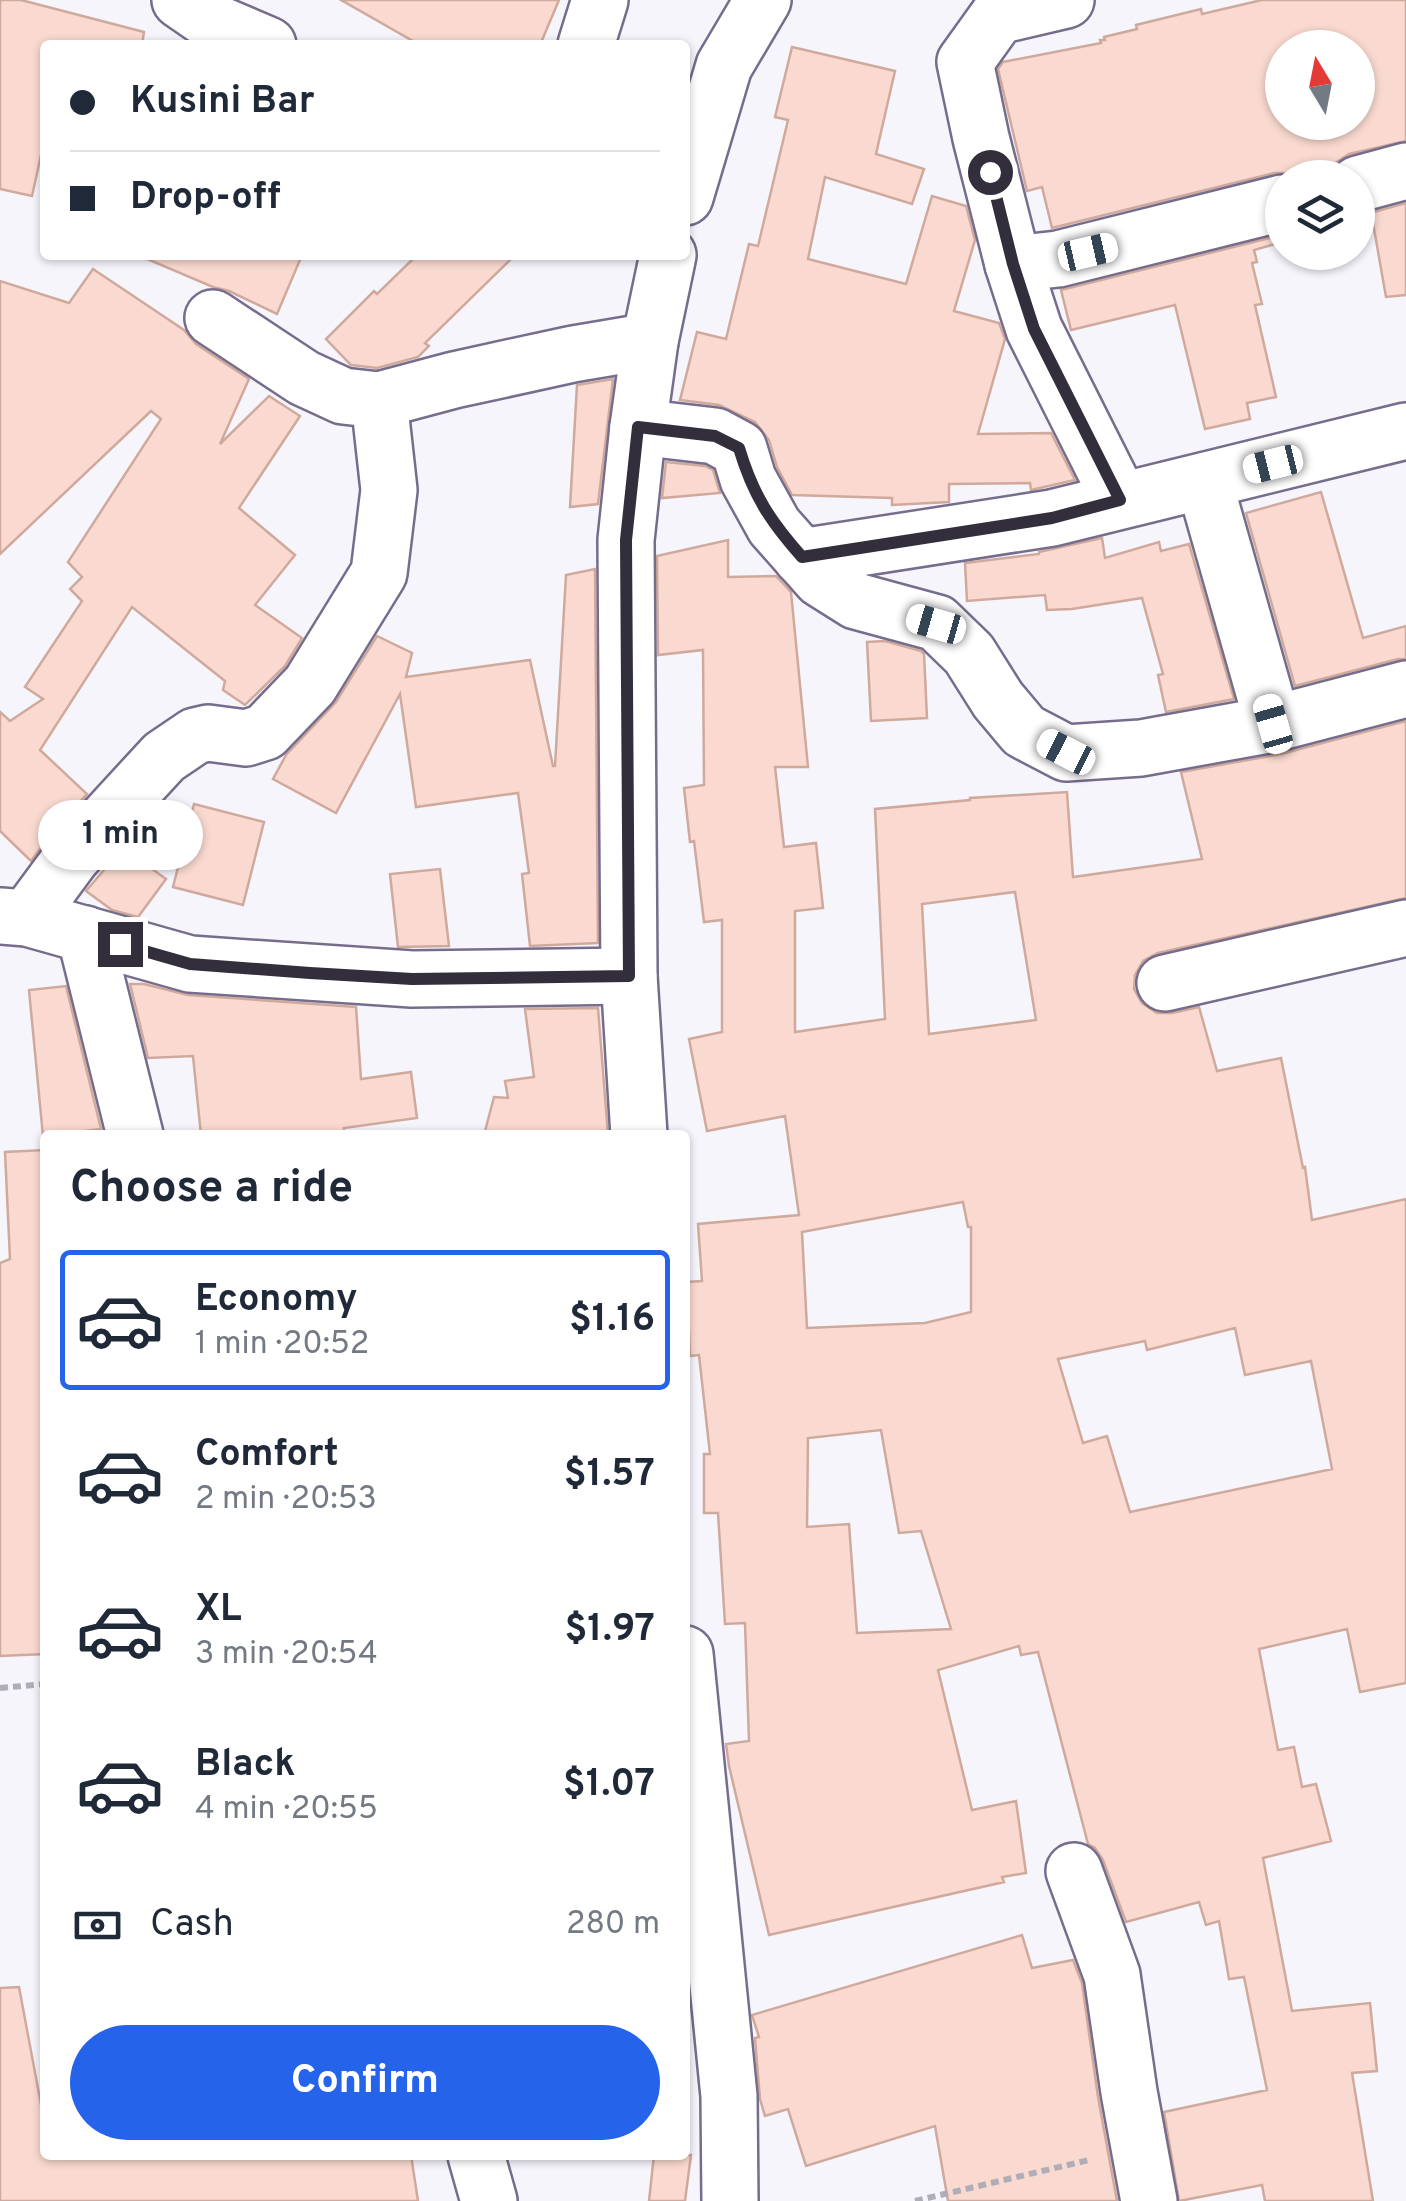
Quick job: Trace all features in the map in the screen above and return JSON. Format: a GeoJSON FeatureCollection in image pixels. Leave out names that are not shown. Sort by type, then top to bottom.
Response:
{"type":"FeatureCollection","features":[{"type":"Feature","properties":{"kind":"street"},"geometry":{"type":"LineString","coordinates":[[180,0],[209,20],[256,40]]}},
{"type":"Feature","properties":{"kind":"street"},"geometry":{"type":"LineString","coordinates":[[588,40],[600,0]]}},
{"type":"Feature","properties":{"kind":"street"},"geometry":{"type":"LineString","coordinates":[[690,164],[704,70],[763,0]]}},
{"type":"Feature","properties":{"kind":"street"},"geometry":{"type":"LineString","coordinates":[[1066,0],[998,16],[965,62],[1013,264],[1034,329],[1120,500]]}},
{"type":"Feature","properties":{"kind":"street"},"geometry":{"type":"LineString","coordinates":[[1375,179],[1406,171]]}},
{"type":"Feature","properties":{"kind":"street"},"geometry":{"type":"LineString","coordinates":[[1013,264],[1058,259],[1265,207]]}},
{"type":"Feature","properties":{"kind":"street"},"geometry":{"type":"LineString","coordinates":[[639,1130],[629,976],[626,540],[650,341],[667,260]]}},
{"type":"Feature","properties":{"kind":"street"},"geometry":{"type":"LineString","coordinates":[[213,318],[304,378],[343,396],[379,400],[471,376],[650,341]]}},
{"type":"Feature","properties":{"kind":"street"},"geometry":{"type":"LineString","coordinates":[[14,917],[164,758],[194,736],[208,733],[246,738],[265,732],[310,685],[379,573],[390,490],[379,400]]}},
{"type":"Feature","properties":{"kind":"street"},"geometry":{"type":"LineString","coordinates":[[638,427],[715,436],[739,448],[748,478],[774,526],[821,579],[856,601],[936,624],[969,654],[1024,732],[1066,752],[1140,748],[1273,724],[1406,689]]}},
{"type":"Feature","properties":{"kind":"street"},"geometry":{"type":"LineString","coordinates":[[802,557],[1052,518],[1406,430]]}},
{"type":"Feature","properties":{"kind":"street"},"geometry":{"type":"LineString","coordinates":[[1204,481],[1273,724]]}},
{"type":"Feature","properties":{"kind":"street"},"geometry":{"type":"LineString","coordinates":[[14,917],[190,964],[412,979],[629,976]]}},
{"type":"Feature","properties":{"kind":"street"},"geometry":{"type":"LineString","coordinates":[[1165,983],[1406,928]]}},
{"type":"Feature","properties":{"kind":"street"},"geometry":{"type":"LineString","coordinates":[[85,934],[134,1130]]}},
{"type":"Feature","properties":{"kind":"street"},"geometry":{"type":"LineString","coordinates":[[690,1703],[730,2096],[730,2201]]}},
{"type":"Feature","properties":{"kind":"street"},"geometry":{"type":"LineString","coordinates":[[1074,1870],[1112,1975],[1149,2201]]}},
{"type":"Feature","properties":{"kind":"street"},"geometry":{"type":"LineString","coordinates":[[477,2160],[489,2201]]}},
{"type":"Feature","properties":{"kind":"path"},"geometry":{"type":"LineString","coordinates":[[0,1688],[40,1684]]}},
{"type":"Feature","properties":{"kind":"path"},"geometry":{"type":"LineString","coordinates":[[915,2201],[1139,2148]]}},
{"type":"Feature","properties":{"kind":"building"},"geometry":{"type":"Polygon","coordinates":[[[0,0],[21,0],[144,32],[143,40],[40,40],[40,160],[32,196],[0,189],[0,0]]]}},
{"type":"Feature","properties":{"kind":"building"},"geometry":{"type":"Polygon","coordinates":[[[341,0],[559,0],[542,40],[411,40],[341,0]]]}},
{"type":"Feature","properties":{"kind":"building"},"geometry":{"type":"Polygon","coordinates":[[[1262,0],[1406,0],[1406,141],[1349,154],[1340,160],[1265,160],[1265,175],[1052,228],[1042,187],[1027,191],[998,69],[1003,62],[1101,43],[1104,37],[1137,29],[1136,25],[1201,9],[1202,14],[1262,0]]]}},
{"type":"Feature","properties":{"kind":"building"},"geometry":{"type":"Polygon","coordinates":[[[792,47],[895,71],[876,154],[924,169],[912,204],[825,177],[808,259],[906,284],[932,196],[966,206],[975,240],[954,311],[999,323],[1005,339],[978,434],[1051,433],[1075,480],[1031,490],[1030,483],[949,484],[949,502],[892,505],[892,498],[792,495],[777,467],[769,440],[755,422],[719,405],[680,400],[697,332],[726,339],[749,244],[758,246],[788,120],[775,117],[792,47]]]}},
{"type":"Feature","properties":{"kind":"building"},"geometry":{"type":"Polygon","coordinates":[[[1406,203],[1406,295],[1386,297],[1375,212],[1406,203]]]}},
{"type":"Feature","properties":{"kind":"building"},"geometry":{"type":"Polygon","coordinates":[[[1265,239],[1265,247],[1254,250],[1257,262],[1252,263],[1262,304],[1255,305],[1276,397],[1247,403],[1250,419],[1205,429],[1175,305],[1071,330],[1061,290],[1265,239]]]}},
{"type":"Feature","properties":{"kind":"building"},"geometry":{"type":"Polygon","coordinates":[[[150,260],[300,260],[277,314],[150,260]]]}},
{"type":"Feature","properties":{"kind":"building"},"geometry":{"type":"Polygon","coordinates":[[[412,260],[510,260],[425,343],[429,346],[418,357],[377,368],[351,365],[326,339],[374,291],[377,294],[412,260]]]}},
{"type":"Feature","properties":{"kind":"building"},"geometry":{"type":"Polygon","coordinates":[[[93,269],[249,379],[220,444],[269,396],[300,416],[239,508],[295,555],[255,605],[302,638],[285,666],[245,705],[223,690],[225,681],[132,607],[40,750],[87,794],[31,861],[0,831],[0,712],[10,721],[43,699],[25,687],[82,601],[70,589],[82,577],[68,562],[161,419],[151,411],[0,554],[0,281],[69,303],[93,269]]]}},
{"type":"Feature","properties":{"kind":"building"},"geometry":{"type":"Polygon","coordinates":[[[613,379],[598,504],[570,507],[577,385],[613,379]]]}},
{"type":"Feature","properties":{"kind":"building"},"geometry":{"type":"Polygon","coordinates":[[[666,462],[713,470],[720,493],[662,498],[666,462]]]}},
{"type":"Feature","properties":{"kind":"building"},"geometry":{"type":"Polygon","coordinates":[[[1321,492],[1363,638],[1406,626],[1406,659],[1295,686],[1246,513],[1321,492]]]}},
{"type":"Feature","properties":{"kind":"building"},"geometry":{"type":"Polygon","coordinates":[[[1102,538],[1105,558],[1159,542],[1161,551],[1189,544],[1234,699],[1166,712],[1158,675],[1163,674],[1142,598],[1047,610],[1045,595],[967,601],[965,563],[1039,554],[1102,538]]]}},
{"type":"Feature","properties":{"kind":"building"},"geometry":{"type":"Polygon","coordinates":[[[728,540],[728,577],[776,576],[791,592],[808,767],[775,767],[784,847],[816,843],[823,908],[795,911],[795,1032],[885,1019],[875,809],[1067,792],[1073,877],[1202,859],[1181,772],[1281,754],[1406,721],[1406,898],[1158,953],[1143,961],[1135,975],[1134,989],[1142,1003],[1157,1013],[1199,1007],[1217,1071],[1281,1058],[1305,1167],[1312,1220],[1406,1199],[1406,1683],[1360,1692],[1347,1629],[1259,1649],[1278,1750],[1294,1747],[1302,1787],[1316,1784],[1331,1841],[1263,1858],[1292,2011],[1370,2003],[1377,2071],[1352,2073],[1373,2201],[1265,2201],[1262,2185],[1179,2201],[1164,2112],[1267,2090],[1244,1977],[1229,1979],[1219,1921],[1206,1925],[1199,1902],[1126,1922],[1103,1860],[1088,1844],[1038,1652],[1021,1655],[1019,1646],[938,1670],[972,1810],[1016,1801],[1026,1873],[1002,1877],[1004,1882],[769,1935],[726,1744],[749,1741],[745,1623],[725,1624],[718,1513],[704,1513],[704,1454],[710,1454],[699,1355],[690,1356],[690,1282],[702,1281],[698,1224],[799,1215],[785,1116],[707,1131],[689,1039],[722,1032],[722,920],[704,922],[684,788],[704,785],[703,650],[658,655],[657,556],[728,540]],[[1015,892],[922,904],[929,1034],[1036,1020],[1015,892]],[[963,1202],[802,1232],[807,1328],[925,1323],[971,1312],[971,1227],[963,1202]],[[1235,1328],[1147,1350],[1145,1341],[1058,1359],[1083,1443],[1107,1436],[1130,1512],[1332,1469],[1311,1361],[1245,1375],[1235,1328]],[[881,1430],[808,1438],[807,1527],[849,1524],[857,1633],[951,1629],[921,1531],[899,1533],[881,1430]]]}},
{"type":"Feature","properties":{"kind":"building"},"geometry":{"type":"Polygon","coordinates":[[[595,569],[598,943],[530,946],[522,874],[529,873],[518,793],[416,807],[400,694],[336,813],[273,779],[286,755],[336,702],[377,636],[412,653],[406,677],[530,660],[555,766],[566,575],[595,569]]]}},
{"type":"Feature","properties":{"kind":"building"},"geometry":{"type":"Polygon","coordinates":[[[885,641],[924,654],[927,718],[871,721],[867,642],[885,641]]]}},
{"type":"Feature","properties":{"kind":"building"},"geometry":{"type":"Polygon","coordinates":[[[194,804],[264,822],[243,905],[173,887],[194,804]]]}},
{"type":"Feature","properties":{"kind":"building"},"geometry":{"type":"Polygon","coordinates":[[[123,848],[166,879],[138,917],[112,910],[86,891],[123,848]]]}},
{"type":"Feature","properties":{"kind":"building"},"geometry":{"type":"Polygon","coordinates":[[[440,869],[449,946],[398,947],[390,874],[440,869]]]}},
{"type":"Feature","properties":{"kind":"building"},"geometry":{"type":"Polygon","coordinates":[[[130,984],[188,995],[356,1007],[361,1079],[411,1072],[417,1118],[344,1130],[200,1130],[193,1056],[148,1058],[130,984]]]}},
{"type":"Feature","properties":{"kind":"building"},"geometry":{"type":"Polygon","coordinates":[[[66,986],[101,1129],[42,1130],[29,990],[66,986]]]}},
{"type":"Feature","properties":{"kind":"building"},"geometry":{"type":"Polygon","coordinates":[[[598,1008],[608,1130],[485,1130],[494,1097],[508,1098],[505,1081],[534,1077],[525,1009],[598,1008]]]}},
{"type":"Feature","properties":{"kind":"building"},"geometry":{"type":"Polygon","coordinates":[[[40,1150],[40,1654],[0,1656],[0,1263],[10,1259],[5,1152],[40,1150]]]}},
{"type":"Feature","properties":{"kind":"building"},"geometry":{"type":"Polygon","coordinates":[[[1022,1935],[1032,1968],[1073,1960],[1082,1983],[1117,2201],[948,2201],[935,2126],[806,2166],[788,2109],[765,2116],[755,2038],[759,2037],[752,2015],[1022,1935]]]}},
{"type":"Feature","properties":{"kind":"building"},"geometry":{"type":"Polygon","coordinates":[[[19,1987],[40,2099],[40,2160],[412,2160],[418,2201],[0,2201],[0,1988],[19,1987]]]}},
{"type":"Feature","properties":{"kind":"building"},"geometry":{"type":"Polygon","coordinates":[[[691,2155],[685,2201],[649,2201],[653,2160],[690,2160],[691,2155]]]}},
{"type":"Feature","properties":{"kind":"route"},"geometry":{"type":"LineString","coordinates":[[120,944],[190,964],[310,973],[412,979],[629,976],[626,540],[638,427],[715,436],[739,448],[748,478],[774,526],[802,557],[1052,518],[1120,500],[1034,329],[990,172]]}}]}
